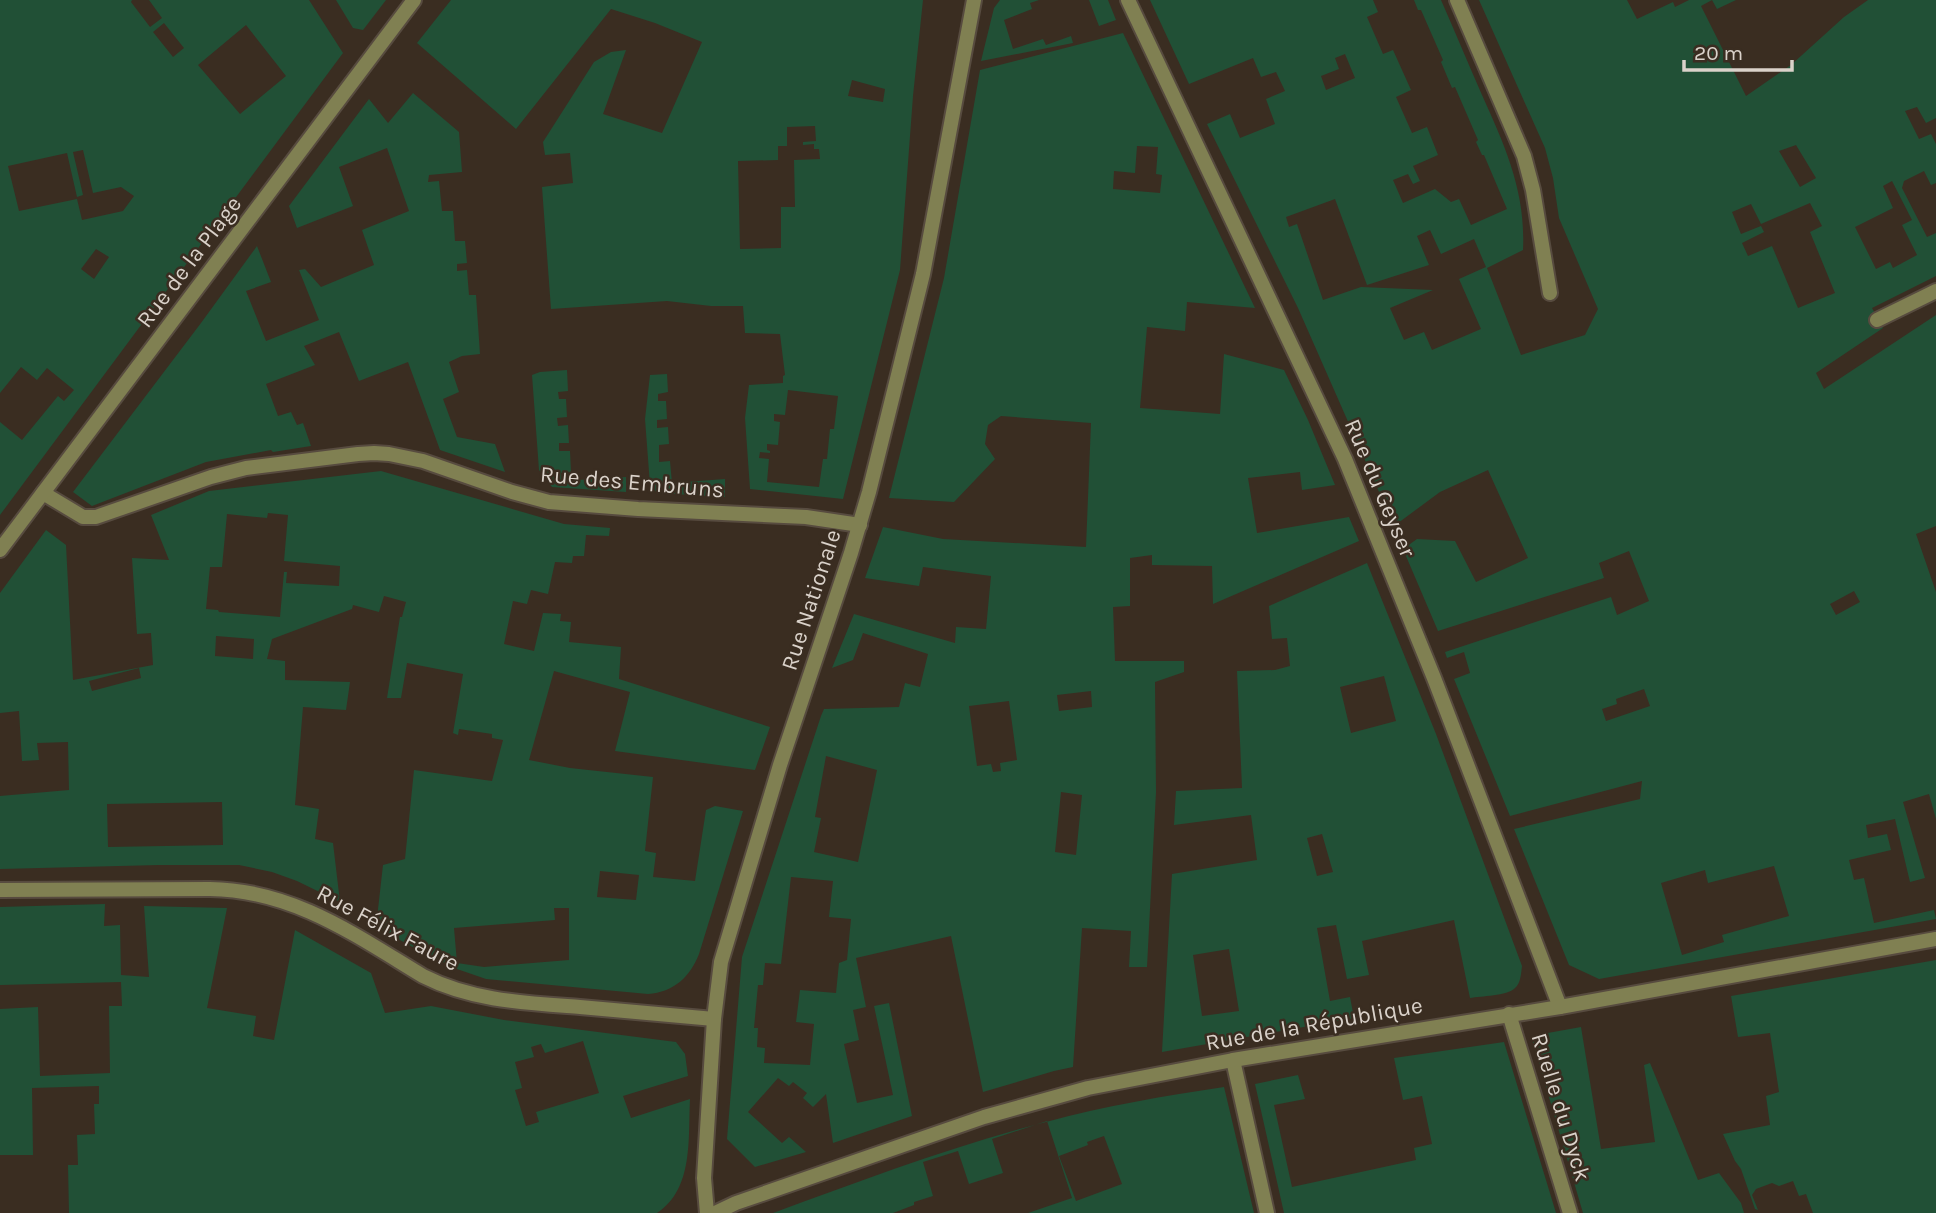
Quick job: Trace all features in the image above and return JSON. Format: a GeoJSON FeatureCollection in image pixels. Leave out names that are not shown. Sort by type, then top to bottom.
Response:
{"type":"FeatureCollection","features":[{"type":"Feature","properties":{"kind":"street","name":"Rue de la Plage"},"geometry":{"type":"LineString","coordinates":[[0,550],[415,0]]}},
{"type":"Feature","properties":{"kind":"street","name":"Rue Nationale"},"geometry":{"type":"LineString","coordinates":[[707,1213],[704,1178],[720,962],[780,765],[860,526],[923,274],[974,0]]}},
{"type":"Feature","properties":{"kind":"street","name":"Rue du Geyser"},"geometry":{"type":"LineString","coordinates":[[1128,0],[1345,459],[1434,678],[1560,1007]]}},
{"type":"Feature","properties":{"kind":"street"},"geometry":{"type":"LineString","coordinates":[[1457,0],[1524,156],[1533,190],[1550,293]]}},
{"type":"Feature","properties":{"kind":"street"},"geometry":{"type":"LineString","coordinates":[[1877,320],[1936,291]]}},
{"type":"Feature","properties":{"kind":"street","name":"Rue des Embruns"},"geometry":{"type":"LineString","coordinates":[[43,493],[83,517],[96,517],[211,477],[246,468],[374,453],[423,461],[549,502],[806,517],[860,526]]}},
{"type":"Feature","properties":{"kind":"street","name":"Rue Félix Faure"},"geometry":{"type":"LineString","coordinates":[[0,890],[241,890],[270,896],[319,915],[423,976],[470,994],[525,1003],[714,1019]]}},
{"type":"Feature","properties":{"kind":"street","name":"Rue de la République"},"geometry":{"type":"LineString","coordinates":[[715,1213],[736,1203],[984,1116],[1097,1086],[1233,1060],[1560,1007],[1936,939]]}},
{"type":"Feature","properties":{"kind":"street","name":"Ruelle du Dyck"},"geometry":{"type":"LineString","coordinates":[[1510,1014],[1570,1213]]}},
{"type":"Feature","properties":{"kind":"street"},"geometry":{"type":"LineString","coordinates":[[1233,1060],[1267,1213]]}},
{"type":"Feature","properties":{"kind":"green space"},"geometry":{"type":"Polygon","coordinates":[[[0,0],[132,0],[150,27],[162,18],[149,0],[309,0],[343,53],[0,515],[0,422],[22,440],[58,396],[64,401],[74,390],[47,368],[37,380],[21,367],[0,393],[0,0]],[[164,23],[153,32],[173,57],[184,48],[164,23]],[[246,25],[198,65],[240,114],[286,76],[246,25]],[[83,150],[73,152],[83,195],[77,197],[67,153],[8,166],[19,211],[77,199],[82,220],[123,211],[134,196],[121,187],[93,193],[83,150]],[[96,249],[81,269],[94,279],[109,257],[96,249]]]}},
{"type":"Feature","properties":{"kind":"green space"},"geometry":{"type":"Polygon","coordinates":[[[336,0],[386,0],[363,30],[353,28],[336,0]]]}},
{"type":"Feature","properties":{"kind":"green space"},"geometry":{"type":"Polygon","coordinates":[[[451,0],[923,0],[900,270],[843,499],[750,489],[745,418],[749,385],[783,383],[785,375],[780,334],[745,333],[743,306],[711,306],[667,301],[551,309],[542,187],[573,183],[570,153],[545,155],[543,142],[594,62],[611,52],[626,50],[603,114],[662,133],[702,42],[611,9],[516,129],[417,43],[451,0]],[[852,80],[848,96],[883,102],[885,89],[852,80]],[[815,126],[787,127],[787,146],[778,146],[778,160],[738,161],[740,249],[781,248],[781,207],[795,207],[794,160],[820,159],[819,149],[814,149],[814,144],[803,145],[803,142],[816,141],[815,126]],[[788,390],[785,415],[774,414],[774,421],[780,422],[778,445],[767,444],[770,453],[760,452],[759,458],[769,459],[767,482],[819,487],[823,459],[827,459],[830,429],[834,429],[838,396],[788,390]]]}},
{"type":"Feature","properties":{"kind":"green space"},"geometry":{"type":"Polygon","coordinates":[[[1000,0],[1039,0],[1030,3],[1032,9],[1004,20],[1013,49],[1043,39],[1046,45],[1071,36],[1073,43],[981,61],[994,8],[1000,0]]]}},
{"type":"Feature","properties":{"kind":"green space"},"geometry":{"type":"Polygon","coordinates":[[[1089,0],[1108,0],[1116,20],[1099,26],[1089,0]]]}},
{"type":"Feature","properties":{"kind":"green space"},"geometry":{"type":"Polygon","coordinates":[[[1150,0],[1373,0],[1378,12],[1367,17],[1383,54],[1393,50],[1411,90],[1396,97],[1412,133],[1427,127],[1438,155],[1413,166],[1420,181],[1413,184],[1408,174],[1393,180],[1403,203],[1435,189],[1451,202],[1459,199],[1471,225],[1507,209],[1476,142],[1478,140],[1455,87],[1452,88],[1421,10],[1418,10],[1414,0],[1441,0],[1499,133],[1517,189],[1521,208],[1523,250],[1487,268],[1521,355],[1585,335],[1598,309],[1559,218],[1545,148],[1479,0],[1627,0],[1637,19],[1673,2],[1675,7],[1689,0],[1712,0],[1701,6],[1746,96],[1791,65],[1844,17],[1868,0],[1936,0],[1936,118],[1926,123],[1917,107],[1905,111],[1919,139],[1931,134],[1936,144],[1936,183],[1931,185],[1924,171],[1904,181],[1902,188],[1927,237],[1936,233],[1936,276],[1872,308],[1883,328],[1816,373],[1824,389],[1936,315],[1936,526],[1916,534],[1936,592],[1936,819],[1929,794],[1903,802],[1925,878],[1910,882],[1895,819],[1866,825],[1868,838],[1887,834],[1891,850],[1849,860],[1854,880],[1864,878],[1874,923],[1934,910],[1936,919],[1599,979],[1569,965],[1514,829],[1640,799],[1642,781],[1510,816],[1454,679],[1470,673],[1464,652],[1447,658],[1445,652],[1611,597],[1617,615],[1649,601],[1629,551],[1599,563],[1604,578],[1438,631],[1403,549],[1417,539],[1455,541],[1476,582],[1528,558],[1488,470],[1440,492],[1394,526],[1298,308],[1207,124],[1230,114],[1240,138],[1275,124],[1266,99],[1285,91],[1276,72],[1261,77],[1253,58],[1189,84],[1150,0]],[[1345,54],[1335,58],[1339,69],[1321,76],[1326,90],[1355,78],[1345,54]],[[1796,145],[1779,151],[1800,187],[1816,178],[1796,145]],[[1892,181],[1883,186],[1893,208],[1855,227],[1876,269],[1890,262],[1893,268],[1917,255],[1902,225],[1912,220],[1892,181]],[[1335,199],[1286,217],[1289,227],[1297,224],[1323,300],[1361,287],[1433,290],[1390,308],[1404,340],[1424,332],[1432,350],[1481,329],[1459,279],[1486,267],[1474,239],[1441,254],[1430,230],[1417,236],[1429,265],[1367,285],[1335,199]],[[1810,203],[1761,224],[1751,204],[1732,212],[1741,234],[1761,226],[1764,232],[1742,243],[1748,256],[1772,246],[1798,308],[1835,293],[1810,232],[1822,226],[1810,203]],[[1854,591],[1830,604],[1836,615],[1860,602],[1854,591]],[[1644,689],[1616,699],[1617,704],[1602,709],[1606,721],[1650,706],[1644,689]],[[1774,866],[1708,883],[1705,870],[1661,883],[1682,955],[1724,942],[1722,935],[1789,916],[1774,866]]]}},
{"type":"Feature","properties":{"kind":"green space"},"geometry":{"type":"Polygon","coordinates":[[[1712,0],[1736,0],[1717,9],[1712,0]]]}},
{"type":"Feature","properties":{"kind":"green space"},"geometry":{"type":"Polygon","coordinates":[[[1123,33],[1255,308],[1187,302],[1185,331],[1147,327],[1140,408],[1220,414],[1224,354],[1284,370],[1335,485],[1302,490],[1300,472],[1248,478],[1257,533],[1349,517],[1359,541],[1213,604],[1212,566],[1152,565],[1152,555],[1130,558],[1130,606],[1113,607],[1115,661],[1184,661],[1184,672],[1155,682],[1156,792],[1147,967],[1129,967],[1131,931],[1082,928],[1073,1067],[983,1092],[951,936],[856,958],[866,1007],[853,1010],[859,1040],[844,1044],[857,1103],[893,1095],[874,1006],[889,1003],[912,1116],[833,1143],[826,1094],[813,1107],[803,1098],[807,1093],[793,1082],[789,1086],[778,1078],[748,1112],[782,1143],[789,1137],[806,1152],[755,1167],[727,1139],[742,957],[821,716],[824,709],[899,707],[905,683],[920,687],[928,654],[863,633],[853,660],[832,668],[854,614],[955,643],[956,627],[986,629],[991,576],[923,567],[919,586],[865,578],[883,527],[943,539],[1086,547],[1091,423],[1001,416],[988,425],[985,444],[995,459],[954,502],[889,498],[944,278],[980,70],[1123,33]],[[1137,146],[1135,173],[1114,171],[1113,189],[1160,193],[1162,175],[1156,174],[1158,147],[1137,146]],[[1091,691],[1057,695],[1059,711],[1092,707],[1091,691]],[[1009,701],[969,706],[977,766],[991,764],[993,772],[1001,771],[1000,763],[1017,760],[1009,701]],[[826,756],[815,817],[821,818],[814,852],[858,862],[877,770],[826,756]],[[1061,792],[1055,852],[1076,855],[1082,795],[1061,792]],[[791,877],[781,964],[765,963],[763,985],[758,985],[754,1028],[758,1028],[757,1047],[765,1048],[764,1063],[810,1065],[814,1024],[796,1022],[800,990],[836,993],[839,963],[847,960],[851,919],[829,917],[833,881],[791,877]]]}},
{"type":"Feature","properties":{"kind":"green space"},"geometry":{"type":"Polygon","coordinates":[[[413,93],[459,132],[462,172],[429,175],[428,182],[439,181],[442,211],[453,211],[455,241],[465,241],[467,263],[457,264],[457,271],[467,270],[469,295],[476,295],[480,354],[462,356],[449,362],[459,392],[443,399],[457,437],[495,444],[505,472],[440,450],[408,362],[359,381],[339,332],[304,346],[315,365],[266,384],[278,416],[291,412],[297,425],[303,423],[311,446],[206,462],[92,506],[73,492],[257,246],[271,282],[246,291],[266,341],[319,320],[299,270],[305,269],[321,287],[374,265],[362,230],[409,211],[387,148],[339,167],[353,206],[297,228],[289,206],[369,99],[388,123],[413,93]]]}},
{"type":"Feature","properties":{"kind":"green space"},"geometry":{"type":"Polygon","coordinates":[[[567,370],[568,391],[558,392],[559,399],[566,399],[567,417],[557,418],[558,426],[568,425],[569,443],[559,443],[559,451],[570,451],[571,472],[561,473],[562,481],[626,477],[626,492],[552,487],[539,470],[532,375],[567,370]]]}},
{"type":"Feature","properties":{"kind":"green space"},"geometry":{"type":"Polygon","coordinates":[[[667,374],[668,392],[658,394],[658,401],[666,401],[667,419],[657,420],[657,428],[668,427],[669,444],[659,445],[659,462],[670,461],[672,483],[725,479],[725,497],[657,493],[650,485],[645,419],[650,375],[667,374]]]}},
{"type":"Feature","properties":{"kind":"green space"},"geometry":{"type":"Polygon","coordinates":[[[381,471],[564,524],[610,528],[609,536],[586,535],[584,556],[573,556],[572,563],[555,562],[548,594],[531,590],[527,604],[513,601],[504,644],[534,651],[543,613],[561,614],[560,621],[571,622],[569,642],[621,647],[619,679],[770,727],[755,770],[615,751],[630,692],[554,671],[529,760],[570,768],[653,777],[645,851],[656,853],[653,877],[695,881],[706,810],[715,806],[743,811],[699,954],[691,970],[680,982],[666,990],[648,994],[486,979],[457,969],[376,927],[383,865],[405,859],[414,770],[492,781],[503,740],[492,738],[492,734],[459,729],[458,735],[453,733],[463,674],[407,663],[401,698],[387,698],[400,617],[406,602],[384,596],[379,612],[353,605],[352,609],[272,639],[267,659],[285,661],[285,680],[350,682],[346,710],[303,707],[295,805],[319,809],[315,839],[333,843],[340,902],[297,881],[239,865],[0,869],[0,796],[69,790],[68,742],[37,743],[39,760],[22,761],[19,711],[0,713],[0,593],[46,530],[66,545],[73,680],[153,665],[151,633],[137,634],[132,558],[169,560],[151,515],[209,491],[381,471]],[[268,513],[267,518],[227,514],[222,567],[210,567],[206,609],[280,617],[284,572],[287,572],[286,583],[339,586],[340,566],[284,561],[288,515],[268,513]],[[216,636],[215,656],[253,659],[254,639],[216,636]],[[139,668],[89,681],[92,691],[141,678],[139,668]],[[222,802],[107,804],[108,847],[223,845],[222,802]],[[600,871],[597,897],[636,900],[639,875],[600,871]],[[554,908],[555,920],[454,928],[457,963],[484,967],[569,960],[569,908],[554,908]]]}},
{"type":"Feature","properties":{"kind":"green space"},"geometry":{"type":"Polygon","coordinates":[[[1367,563],[1436,734],[1522,966],[1520,978],[1511,991],[1470,998],[1454,920],[1362,941],[1369,975],[1347,979],[1336,925],[1317,928],[1330,1001],[1350,997],[1354,1018],[1162,1052],[1172,874],[1257,860],[1251,815],[1174,825],[1176,791],[1242,788],[1237,671],[1275,670],[1290,666],[1287,638],[1272,639],[1269,606],[1367,563]],[[1384,676],[1340,687],[1351,733],[1396,721],[1384,676]],[[1322,834],[1307,838],[1317,876],[1333,872],[1322,834]],[[1229,949],[1193,955],[1202,1016],[1239,1011],[1229,949]]]}},
{"type":"Feature","properties":{"kind":"green space"},"geometry":{"type":"Polygon","coordinates":[[[105,904],[104,926],[120,925],[121,975],[149,977],[144,906],[227,908],[207,1008],[256,1016],[253,1036],[274,1040],[295,930],[371,973],[385,1013],[431,1006],[504,1020],[676,1042],[685,1054],[688,1076],[623,1096],[631,1118],[690,1099],[687,1162],[683,1177],[669,1203],[657,1213],[69,1213],[68,1165],[78,1165],[77,1135],[95,1134],[94,1104],[99,1104],[99,1086],[32,1088],[33,1155],[0,1155],[0,1009],[38,1007],[40,1076],[110,1073],[109,1006],[122,1006],[121,982],[0,985],[0,907],[105,904]],[[583,1041],[545,1053],[541,1044],[531,1047],[534,1057],[515,1062],[522,1088],[515,1090],[526,1126],[539,1122],[536,1112],[599,1093],[583,1041]]]}},
{"type":"Feature","properties":{"kind":"green space"},"geometry":{"type":"Polygon","coordinates":[[[1936,960],[1936,1213],[1813,1213],[1806,1194],[1799,1196],[1793,1181],[1779,1186],[1772,1183],[1756,1189],[1752,1195],[1758,1210],[1755,1209],[1741,1169],[1723,1134],[1770,1125],[1766,1096],[1779,1092],[1770,1033],[1738,1037],[1731,996],[1936,960]]]}},
{"type":"Feature","properties":{"kind":"green space"},"geometry":{"type":"Polygon","coordinates":[[[1581,1027],[1601,1149],[1655,1142],[1644,1065],[1650,1063],[1698,1180],[1719,1173],[1741,1203],[1744,1213],[1583,1213],[1531,1036],[1581,1027]]]}},
{"type":"Feature","properties":{"kind":"green space"},"geometry":{"type":"Polygon","coordinates":[[[1504,1042],[1556,1213],[1284,1213],[1255,1084],[1298,1075],[1305,1099],[1274,1105],[1292,1187],[1416,1160],[1414,1148],[1432,1144],[1422,1096],[1403,1100],[1394,1058],[1504,1042]]]}},
{"type":"Feature","properties":{"kind":"green space"},"geometry":{"type":"Polygon","coordinates":[[[1224,1087],[1254,1213],[1028,1213],[1072,1198],[1047,1122],[1134,1102],[1224,1087]],[[1104,1136],[1059,1156],[1076,1201],[1122,1184],[1104,1136]]]}},
{"type":"Feature","properties":{"kind":"green space"},"geometry":{"type":"Polygon","coordinates":[[[1034,1125],[992,1139],[1003,1173],[969,1184],[958,1151],[923,1162],[933,1196],[893,1213],[773,1213],[908,1164],[1034,1125]]]}}]}
